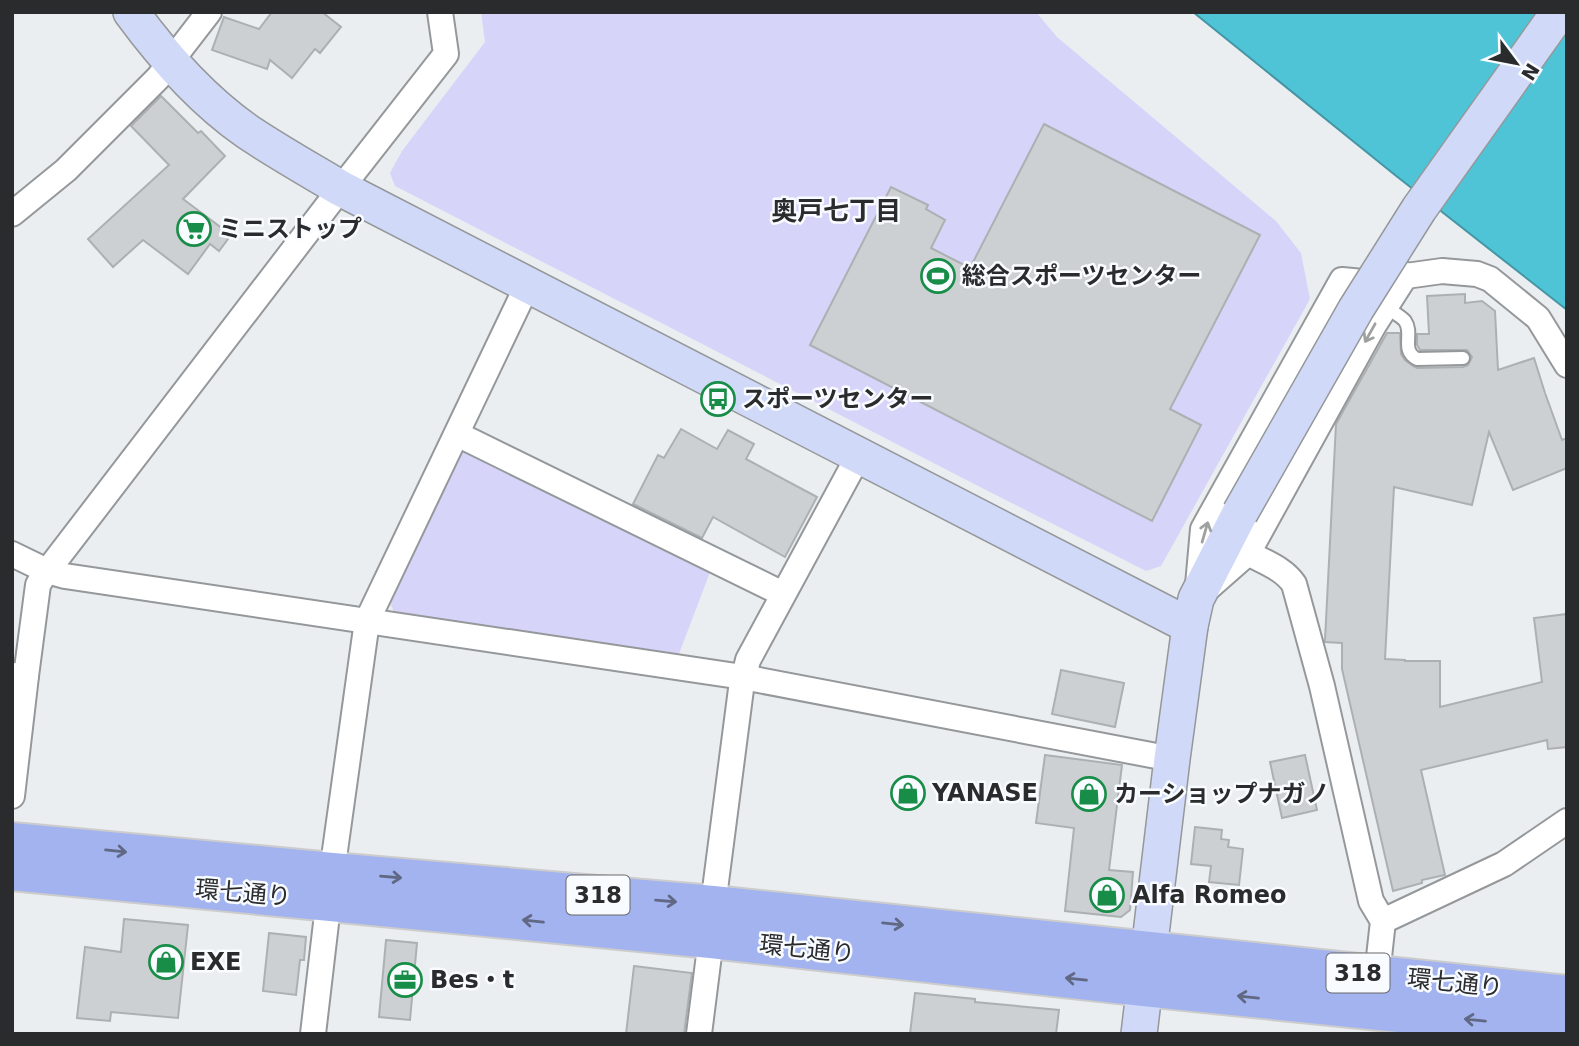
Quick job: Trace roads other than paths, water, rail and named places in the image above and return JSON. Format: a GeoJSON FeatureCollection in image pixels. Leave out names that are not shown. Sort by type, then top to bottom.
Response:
{"type":"FeatureCollection","features":[{"type":"Feature","properties":{"kind":"main road","name":"環七通り"},"geometry":{"type":"LineString","coordinates":[[20,841],[331,887],[712,922],[1146,969],[1379,1006],[1567,1030]]}},
{"type":"Feature","properties":{"kind":"main road","name":"環七通り"},"geometry":{"type":"LineString","coordinates":[[1379,1006],[1567,995]]}},
{"type":"Feature","properties":{"kind":"street"},"geometry":{"type":"LineString","coordinates":[[131,12],[170,62],[221,112],[248,132],[340,188],[859,455],[1193,612]]}},
{"type":"Feature","properties":{"kind":"street"},"geometry":{"type":"LineString","coordinates":[[12,214],[66,170],[158,78],[209,12]]}},
{"type":"Feature","properties":{"kind":"street"},"geometry":{"type":"LineString","coordinates":[[20,841],[19,676],[38,585],[340,188],[446,54],[440,12]]}},
{"type":"Feature","properties":{"kind":"street"},"geometry":{"type":"LineString","coordinates":[[1193,612],[1240,513],[1356,309],[1419,209],[1559,12]]}},
{"type":"Feature","properties":{"kind":"street"},"geometry":{"type":"LineString","coordinates":[[1139,1034],[1171,759],[1203,529],[1342,280],[1363,282],[1442,271],[1477,274],[1490,279],[1538,318],[1567,365]]}},
{"type":"Feature","properties":{"kind":"street"},"geometry":{"type":"LineString","coordinates":[[1193,612],[1248,553],[1406,275]]}},
{"type":"Feature","properties":{"kind":"street"},"geometry":{"type":"LineString","coordinates":[[313,1034],[367,621],[527,286]]}},
{"type":"Feature","properties":{"kind":"street"},"geometry":{"type":"LineString","coordinates":[[457,435],[783,594]]}},
{"type":"Feature","properties":{"kind":"street"},"geometry":{"type":"LineString","coordinates":[[699,1034],[743,677],[748,660],[859,455]]}},
{"type":"Feature","properties":{"kind":"street"},"geometry":{"type":"LineString","coordinates":[[1248,553],[1282,571],[1294,584],[1322,686],[1371,901],[1383,921],[1379,1006]]}},
{"type":"Feature","properties":{"kind":"street"},"geometry":{"type":"LineString","coordinates":[[12,554],[65,576],[743,677],[1171,759]]}},
{"type":"Feature","properties":{"kind":"street"},"geometry":{"type":"LineString","coordinates":[[1383,921],[1504,864],[1567,821]]}},
{"type":"Feature","properties":{"kind":"lane"},"geometry":{"type":"LineString","coordinates":[[1386,307],[1405,321],[1408,352],[1412,357],[1463,358]]}},
{"type":"Feature","properties":{"kind":"place","name":"ミニストップ"},"geometry":{"type":"Point","coordinates":[194,229]}},
{"type":"Feature","properties":{"kind":"place","name":"総合スポーツセンター"},"geometry":{"type":"Point","coordinates":[938,276]}},
{"type":"Feature","properties":{"kind":"place","name":"スポーツセンター"},"geometry":{"type":"Point","coordinates":[718,399]}},
{"type":"Feature","properties":{"kind":"place","name":"YANASE"},"geometry":{"type":"Point","coordinates":[908,793]}},
{"type":"Feature","properties":{"kind":"place","name":"カーショップナガノ"},"geometry":{"type":"Point","coordinates":[1089,794]}},
{"type":"Feature","properties":{"kind":"place","name":"Alfa Romeo"},"geometry":{"type":"Point","coordinates":[1107,895]}},
{"type":"Feature","properties":{"kind":"place","name":"EXE"},"geometry":{"type":"Point","coordinates":[166,962]}},
{"type":"Feature","properties":{"kind":"place","name":"Bes・t"},"geometry":{"type":"Point","coordinates":[405,980]}},
{"type":"Feature","properties":{"kind":"district","name":"奥戸七丁目"},"geometry":{"type":"Point","coordinates":[836,211]}}]}
